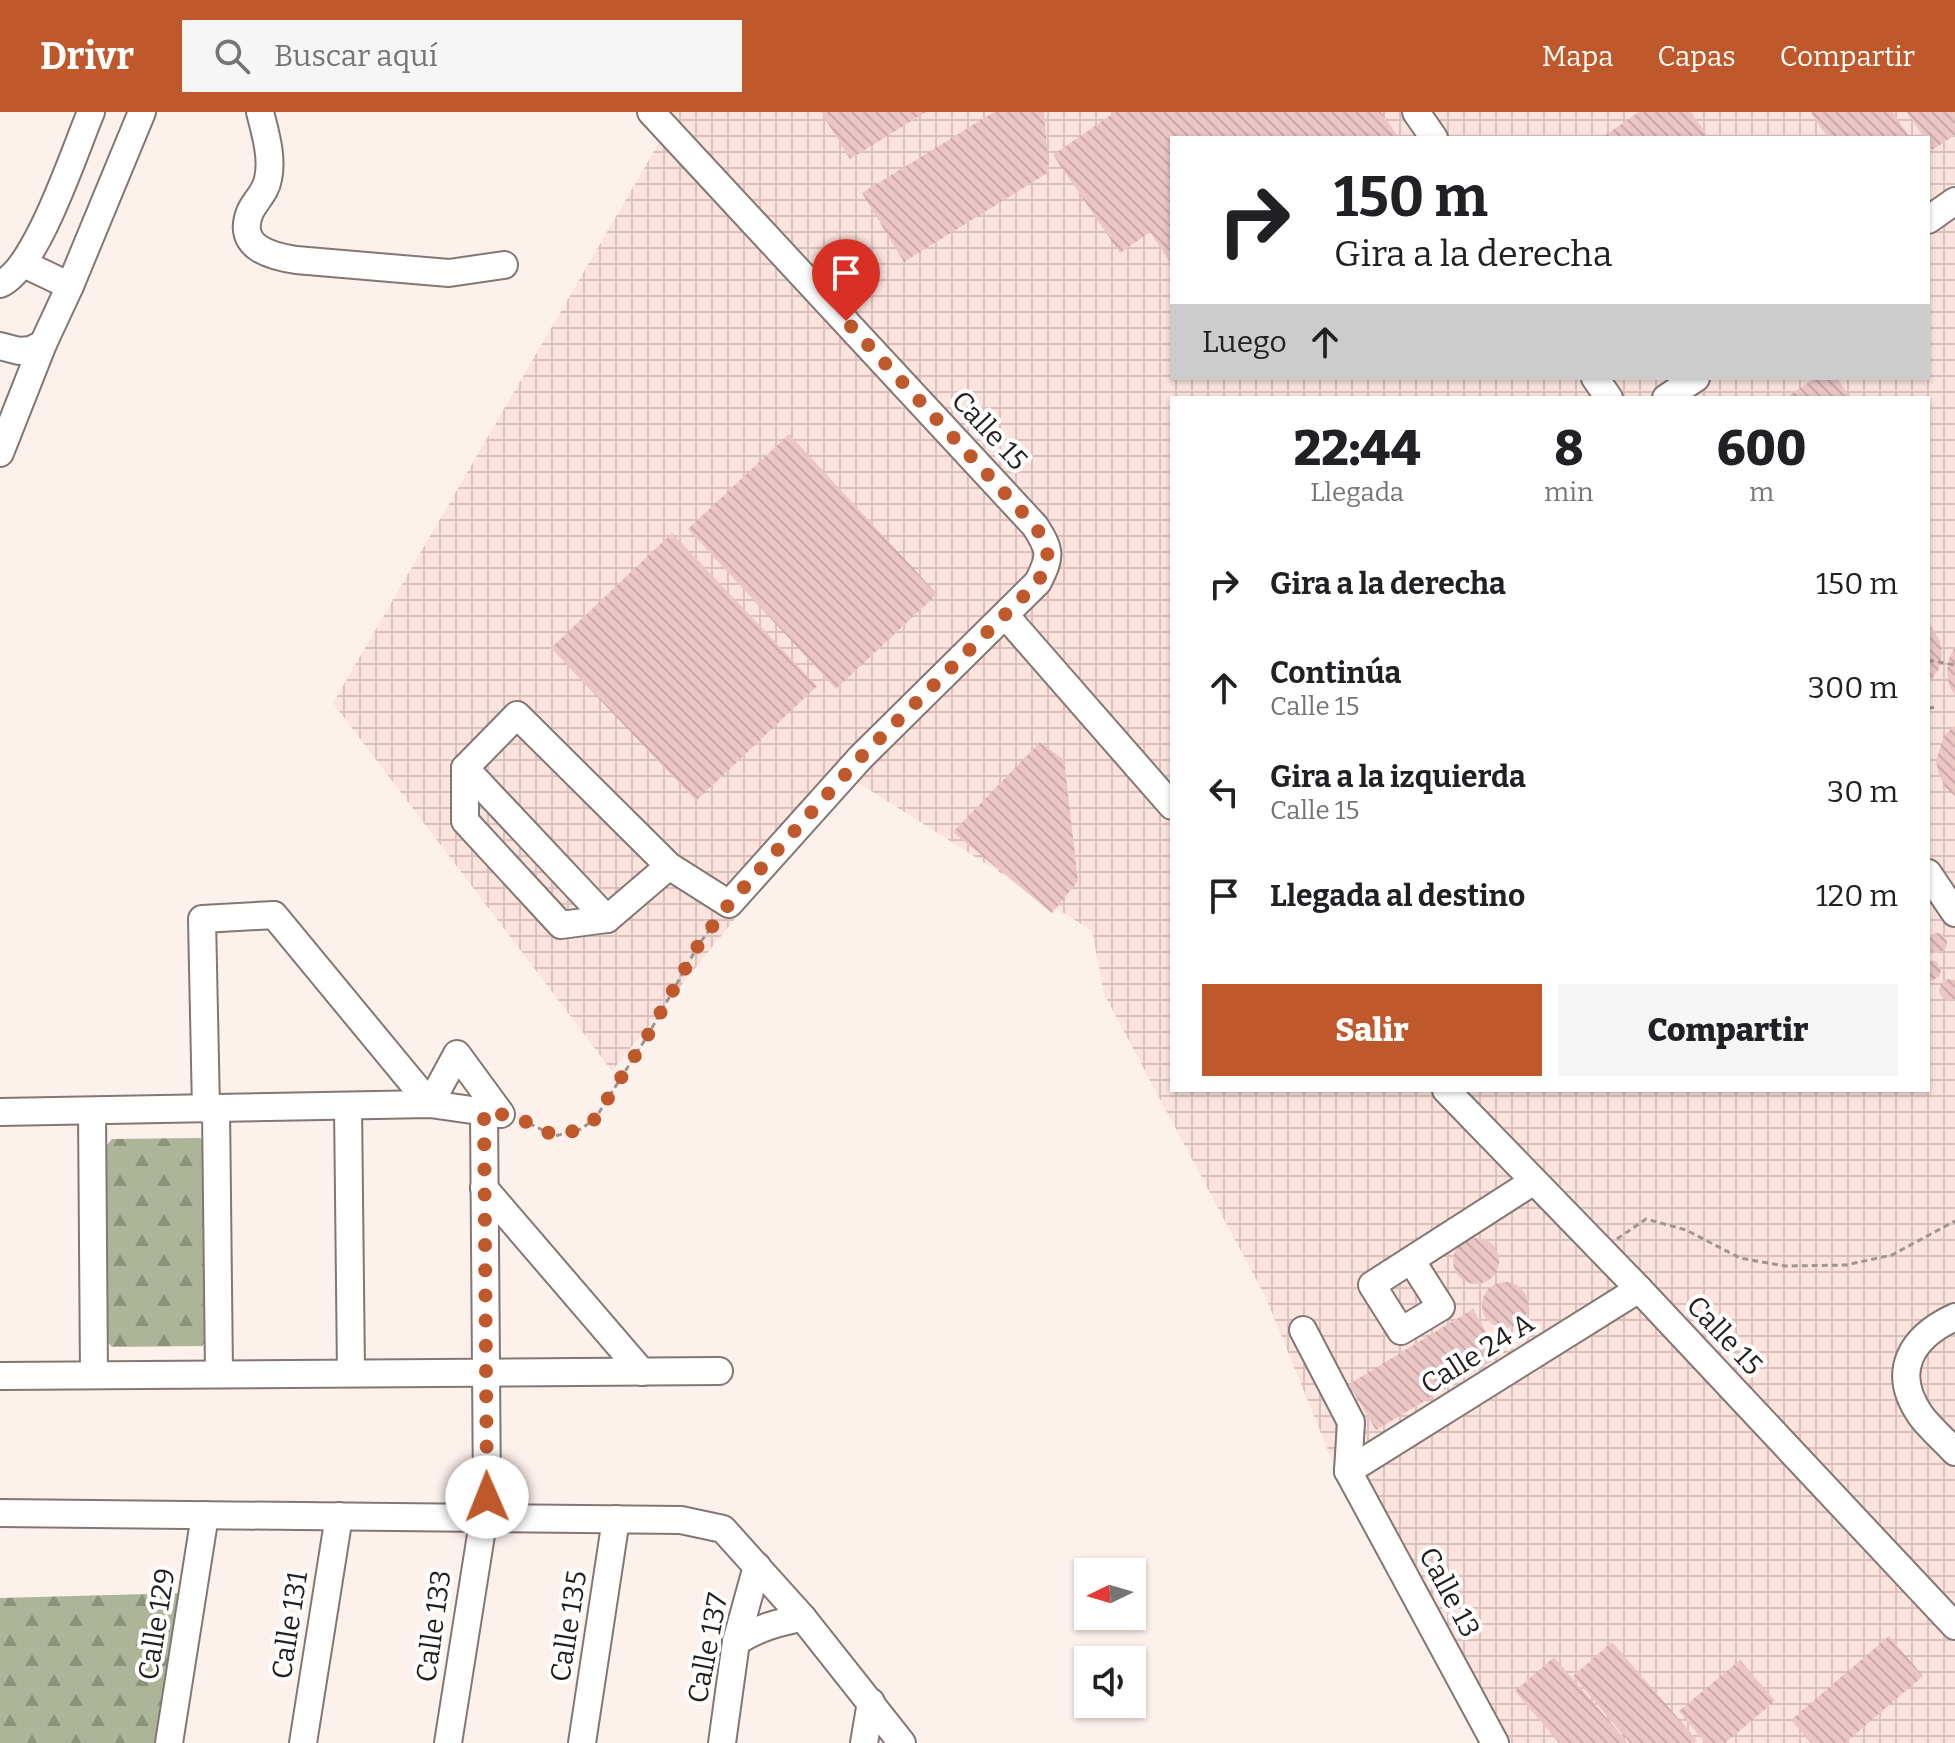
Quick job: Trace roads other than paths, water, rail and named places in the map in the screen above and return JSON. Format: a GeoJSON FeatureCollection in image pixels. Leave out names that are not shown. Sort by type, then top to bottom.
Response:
{"type":"FeatureCollection","features":[{"type":"Feature","properties":{"kind":"street"},"geometry":{"type":"LineString","coordinates":[[70,286],[8,279],[40,233],[91,112]]}},
{"type":"Feature","properties":{"kind":"street"},"geometry":{"type":"LineString","coordinates":[[0,453],[142,112]]}},
{"type":"Feature","properties":{"kind":"street"},"geometry":{"type":"LineString","coordinates":[[260,112],[269,162],[268,181],[251,210],[247,225],[251,239],[259,250],[296,260],[449,273],[504,265]]}},
{"type":"Feature","properties":{"kind":"street","name":"Calle 15"},"geometry":{"type":"LineString","coordinates":[[651,112],[1035,526],[1047,545],[1049,561],[1038,582],[1005,615]]}},
{"type":"Feature","properties":{"kind":"street"},"geometry":{"type":"LineString","coordinates":[[1416,112],[1433,136]]}},
{"type":"Feature","properties":{"kind":"street"},"geometry":{"type":"LineString","coordinates":[[1930,219],[1955,201]]}},
{"type":"Feature","properties":{"kind":"street"},"geometry":{"type":"LineString","coordinates":[[0,346],[19,351],[43,344]]}},
{"type":"Feature","properties":{"kind":"street"},"geometry":{"type":"LineString","coordinates":[[1669,396],[1693,380]]}},
{"type":"Feature","properties":{"kind":"street"},"geometry":{"type":"LineString","coordinates":[[669,866],[607,919],[561,925],[465,821],[465,768],[517,715],[669,866],[729,904],[860,758],[1005,615],[1170,804]]}},
{"type":"Feature","properties":{"kind":"street"},"geometry":{"type":"LineString","coordinates":[[465,768],[607,919]]}},
{"type":"Feature","properties":{"kind":"street"},"geometry":{"type":"LineString","coordinates":[[1930,876],[1955,913]]}},
{"type":"Feature","properties":{"kind":"street"},"geometry":{"type":"LineString","coordinates":[[219,1374],[202,919],[274,915],[430,1104]]}},
{"type":"Feature","properties":{"kind":"street"},"geometry":{"type":"LineString","coordinates":[[430,1104],[457,1054],[492,1113]]}},
{"type":"Feature","properties":{"kind":"street","name":"Calle 15"},"geometry":{"type":"LineString","coordinates":[[1448,1092],[1639,1289],[1955,1626]]}},
{"type":"Feature","properties":{"kind":"street"},"geometry":{"type":"LineString","coordinates":[[0,1112],[430,1104],[492,1113]]}},
{"type":"Feature","properties":{"kind":"street"},"geometry":{"type":"LineString","coordinates":[[348,1106],[351,1373]]}},
{"type":"Feature","properties":{"kind":"street"},"geometry":{"type":"LineString","coordinates":[[92,1111],[94,1375]]}},
{"type":"Feature","properties":{"kind":"street","name":"Calle 133"},"geometry":{"type":"LineString","coordinates":[[448,1743],[487,1497],[484,1188],[492,1113]]}},
{"type":"Feature","properties":{"kind":"street"},"geometry":{"type":"LineString","coordinates":[[1411,1260],[1534,1181]]}},
{"type":"Feature","properties":{"kind":"street"},"geometry":{"type":"LineString","coordinates":[[484,1188],[642,1372]]}},
{"type":"Feature","properties":{"kind":"street","name":"Calle 24 A"},"geometry":{"type":"LineString","coordinates":[[1348,1471],[1639,1289]]}},
{"type":"Feature","properties":{"kind":"street"},"geometry":{"type":"LineString","coordinates":[[1955,1317],[1914,1346],[1906,1365],[1910,1397],[1922,1416],[1955,1452]]}},
{"type":"Feature","properties":{"kind":"street"},"geometry":{"type":"LineString","coordinates":[[1303,1330],[1351,1422],[1348,1471]]}},
{"type":"Feature","properties":{"kind":"street"},"geometry":{"type":"LineString","coordinates":[[0,1376],[719,1371]]}},
{"type":"Feature","properties":{"kind":"street","name":"Calle 13"},"geometry":{"type":"LineString","coordinates":[[1348,1471],[1495,1743]]}},
{"type":"Feature","properties":{"kind":"street"},"geometry":{"type":"LineString","coordinates":[[0,1513],[681,1520],[723,1529],[803,1618],[902,1743]]}},
{"type":"Feature","properties":{"kind":"street","name":"Calle 129"},"geometry":{"type":"LineString","coordinates":[[169,1743],[205,1515]]}},
{"type":"Feature","properties":{"kind":"street","name":"Calle 131"},"geometry":{"type":"LineString","coordinates":[[303,1743],[339,1516]]}},
{"type":"Feature","properties":{"kind":"street","name":"Calle 135"},"geometry":{"type":"LineString","coordinates":[[582,1743],[616,1519]]}},
{"type":"Feature","properties":{"kind":"street","name":"Calle 137"},"geometry":{"type":"LineString","coordinates":[[722,1743],[736,1642],[757,1566]]}},
{"type":"Feature","properties":{"kind":"street"},"geometry":{"type":"LineString","coordinates":[[736,1642],[757,1629],[779,1621],[803,1618]]}},
{"type":"Feature","properties":{"kind":"street"},"geometry":{"type":"LineString","coordinates":[[864,1743],[871,1702]]}}]}
